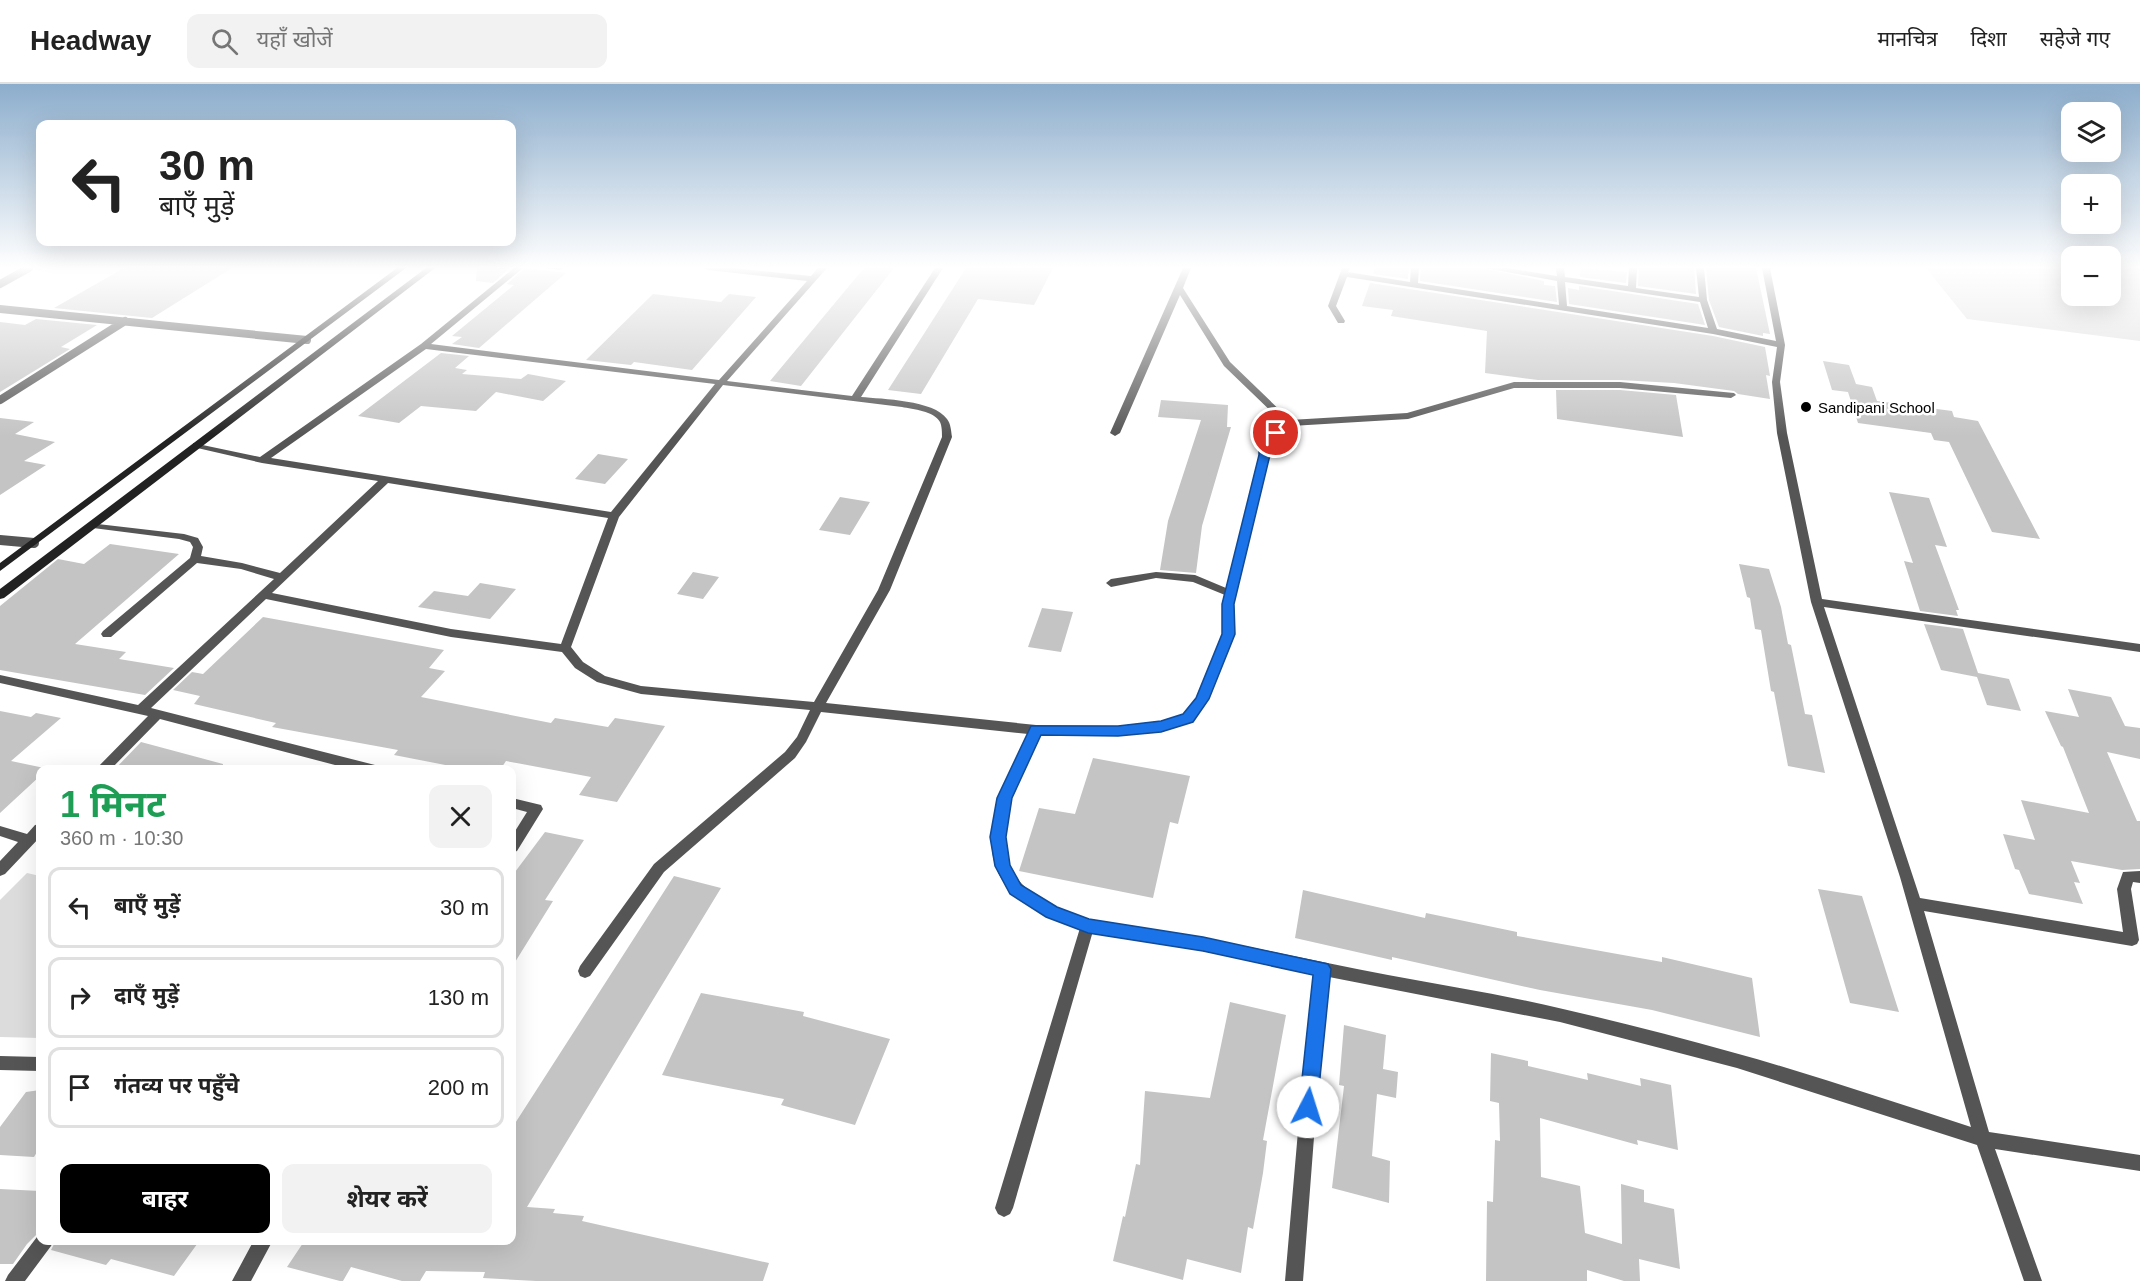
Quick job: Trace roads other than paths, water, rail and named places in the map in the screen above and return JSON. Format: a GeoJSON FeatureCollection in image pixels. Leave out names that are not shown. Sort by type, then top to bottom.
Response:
{"type":"FeatureCollection","features":[{"type":"Feature","properties":{"kind":"main road"},"geometry":{"type":"LineString","coordinates":[[0,568],[328,324]]}},
{"type":"Feature","properties":{"kind":"main road"},"geometry":{"type":"LineString","coordinates":[[0,595],[360,324]]}},
{"type":"Feature","properties":{"kind":"street"},"geometry":{"type":"LineString","coordinates":[[262,460],[424,346],[451,324]]}},
{"type":"Feature","properties":{"kind":"street"},"geometry":{"type":"LineString","coordinates":[[565,648],[614,516],[722,381],[773,324]]}},
{"type":"Feature","properties":{"kind":"street"},"geometry":{"type":"LineString","coordinates":[[855,399],[903,324]]}},
{"type":"Feature","properties":{"kind":"street"},"geometry":{"type":"LineString","coordinates":[[1115,433],[1163,324]]}},
{"type":"Feature","properties":{"kind":"street"},"geometry":{"type":"LineString","coordinates":[[1202,324],[1227,364],[1288,423]]}},
{"type":"Feature","properties":{"kind":"street"},"geometry":{"type":"LineString","coordinates":[[1666,324],[1781,345]]}},
{"type":"Feature","properties":{"kind":"street"},"geometry":{"type":"LineString","coordinates":[[1711,324],[1713,331]]}},
{"type":"Feature","properties":{"kind":"street"},"geometry":{"type":"LineString","coordinates":[[1777,324],[1781,345],[1776,382],[1782,433],[1817,602],[1914,903],[1983,1138],[2033,1281]]}},
{"type":"Feature","properties":{"kind":"street"},"geometry":{"type":"LineString","coordinates":[[424,346],[722,381],[920,408],[938,414],[945,421],[947,437],[884,590],[818,706],[802,739],[790,755],[659,868],[585,971]]}},
{"type":"Feature","properties":{"kind":"street"},"geometry":{"type":"LineString","coordinates":[[262,594],[427,628],[523,644],[565,648],[579,665],[601,679],[641,690],[818,706],[1036,730],[1118,731],[1161,726],[1188,718],[1202,699],[1228,634],[1228,604],[1265,443],[1288,423],[1408,416],[1514,385],[1620,385],[1731,395]]}},
{"type":"Feature","properties":{"kind":"street"},"geometry":{"type":"LineString","coordinates":[[196,445],[262,460],[614,516]]}},
{"type":"Feature","properties":{"kind":"street"},"geometry":{"type":"LineString","coordinates":[[141,710],[386,480]]}},
{"type":"Feature","properties":{"kind":"street"},"geometry":{"type":"LineString","coordinates":[[93,525],[180,536],[194,540],[198,547],[195,559],[107,634]]}},
{"type":"Feature","properties":{"kind":"street"},"geometry":{"type":"LineString","coordinates":[[195,559],[242,566],[280,578]]}},
{"type":"Feature","properties":{"kind":"street"},"geometry":{"type":"LineString","coordinates":[[1112,583],[1156,574],[1196,579],[1231,594]]}},
{"type":"Feature","properties":{"kind":"street"},"geometry":{"type":"LineString","coordinates":[[1817,602],[2140,648]]}},
{"type":"Feature","properties":{"kind":"street"},"geometry":{"type":"LineString","coordinates":[[0,679],[158,714],[356,765]]}},
{"type":"Feature","properties":{"kind":"street"},"geometry":{"type":"LineString","coordinates":[[106,765],[158,714]]}},
{"type":"Feature","properties":{"kind":"street"},"geometry":{"type":"LineString","coordinates":[[1036,730],[1004,798],[998,837],[1002,866],[1015,890],[1052,912],[1088,926],[1203,944],[1560,1015],[1737,1061],[1983,1138],[2140,1163]]}},
{"type":"Feature","properties":{"kind":"street"},"geometry":{"type":"LineString","coordinates":[[516,804],[536,809],[516,841]]}},
{"type":"Feature","properties":{"kind":"street"},"geometry":{"type":"LineString","coordinates":[[0,831],[36,833]]}},
{"type":"Feature","properties":{"kind":"street"},"geometry":{"type":"LineString","coordinates":[[0,870],[36,834]]}},
{"type":"Feature","properties":{"kind":"street"},"geometry":{"type":"LineString","coordinates":[[1914,903],[2132,940],[2124,889],[2128,876],[2140,878]]}},
{"type":"Feature","properties":{"kind":"street"},"geometry":{"type":"LineString","coordinates":[[1004,1208],[1088,926]]}},
{"type":"Feature","properties":{"kind":"street"},"geometry":{"type":"LineString","coordinates":[[1294,1281],[1322,969]]}},
{"type":"Feature","properties":{"kind":"street"},"geometry":{"type":"LineString","coordinates":[[0,1062],[36,1064]]}},
{"type":"Feature","properties":{"kind":"street"},"geometry":{"type":"LineString","coordinates":[[14,1281],[41,1245]]}},
{"type":"Feature","properties":{"kind":"street"},"geometry":{"type":"LineString","coordinates":[[241,1281],[261,1245]]}},
{"type":"Feature","properties":{"kind":"lane"},"geometry":{"type":"LineString","coordinates":[[2,398],[121,324]]}},
{"type":"Feature","properties":{"kind":"lane"},"geometry":{"type":"LineString","coordinates":[[153,324],[307,340]]}},
{"type":"Feature","properties":{"kind":"lane"},"geometry":{"type":"LineString","coordinates":[[0,540],[34,543]]}},
{"type":"Feature","properties":{"kind":"place","name":"Sandipani School"},"geometry":{"type":"Point","coordinates":[1806,407]}}]}
